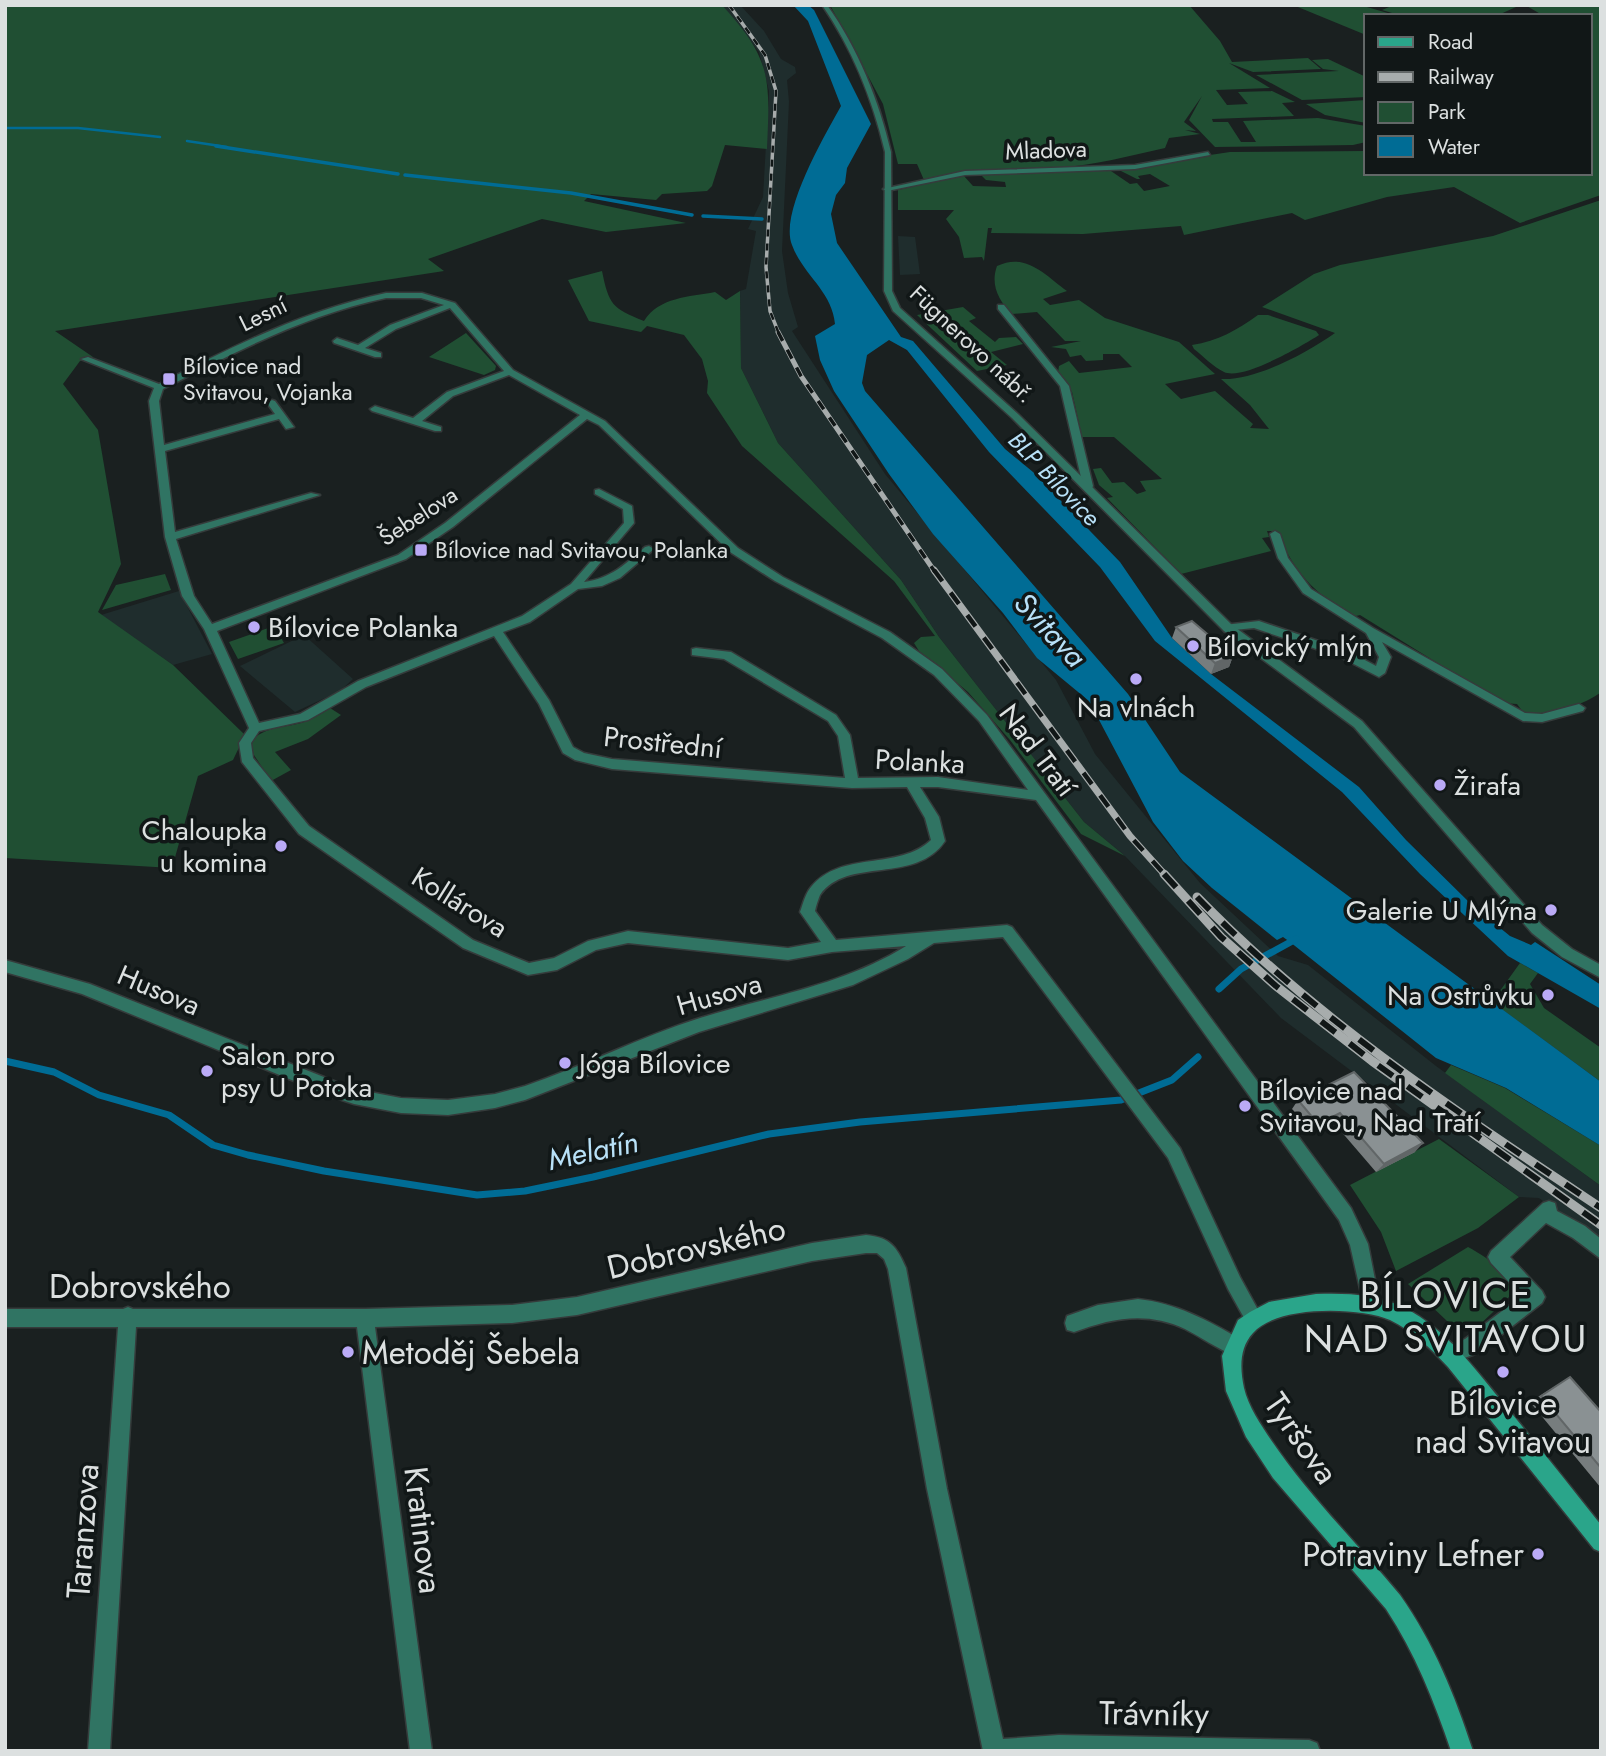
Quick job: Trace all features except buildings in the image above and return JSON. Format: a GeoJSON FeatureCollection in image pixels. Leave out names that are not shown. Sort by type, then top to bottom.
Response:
{"type":"FeatureCollection","features":[{"type":"Feature","properties":{"kind":"main road"},"geometry":{"type":"LineString","coordinates":[[1233,1346],[1240,1332],[1254,1319],[1274,1311],[1313,1304],[1371,1305],[1412,1323],[1451,1354],[1601,1542]]}},
{"type":"Feature","properties":{"kind":"main road","name":"Tyršova"},"geometry":{"type":"LineString","coordinates":[[1233,1346],[1231,1374],[1235,1391],[1255,1434],[1275,1464],[1394,1603],[1441,1686],[1462,1751]]}},
{"type":"Feature","properties":{"kind":"street","name":"Fügnerovo nábř."},"geometry":{"type":"LineString","coordinates":[[824,5],[875,104],[882,124],[888,152],[888,291],[893,305],[911,325],[1015,416],[1088,486],[1228,628],[1358,724],[1537,929],[1567,953],[1601,972]]}},
{"type":"Feature","properties":{"kind":"street","name":"Mladova"},"geometry":{"type":"LineString","coordinates":[[887,189],[965,173],[1135,167],[1208,154]]}},
{"type":"Feature","properties":{"kind":"street","name":"Lesní"},"geometry":{"type":"LineString","coordinates":[[159,387],[324,308],[402,295],[440,298],[452,305]]}},
{"type":"Feature","properties":{"kind":"street"},"geometry":{"type":"LineString","coordinates":[[359,348],[393,327],[452,305]]}},
{"type":"Feature","properties":{"kind":"street","name":"Nad Tratí"},"geometry":{"type":"LineString","coordinates":[[452,305],[510,372],[602,423],[734,550],[779,579],[886,635],[939,672],[983,718],[1345,1214],[1359,1244],[1371,1305]]}},
{"type":"Feature","properties":{"kind":"street","name":"Fügnerovo nábř."},"geometry":{"type":"LineString","coordinates":[[1001,307],[1064,386],[1088,486]]}},
{"type":"Feature","properties":{"kind":"street"},"geometry":{"type":"LineString","coordinates":[[337,341],[378,355]]}},
{"type":"Feature","properties":{"kind":"street"},"geometry":{"type":"LineString","coordinates":[[85,359],[159,387],[154,401],[170,537],[188,596],[209,629],[255,729],[304,717],[362,684],[526,619],[575,586],[624,531],[631,518],[624,505],[599,492]]}},
{"type":"Feature","properties":{"kind":"street"},"geometry":{"type":"LineString","coordinates":[[414,422],[450,394],[510,372]]}},
{"type":"Feature","properties":{"kind":"street"},"geometry":{"type":"LineString","coordinates":[[272,403],[289,428]]}},
{"type":"Feature","properties":{"kind":"street"},"geometry":{"type":"LineString","coordinates":[[375,409],[438,429]]}},
{"type":"Feature","properties":{"kind":"street","name":"Šebelova"},"geometry":{"type":"LineString","coordinates":[[209,629],[402,557],[449,525],[587,414]]}},
{"type":"Feature","properties":{"kind":"street"},"geometry":{"type":"LineString","coordinates":[[160,449],[281,416]]}},
{"type":"Feature","properties":{"kind":"street"},"geometry":{"type":"LineString","coordinates":[[170,537],[315,495]]}},
{"type":"Feature","properties":{"kind":"street"},"geometry":{"type":"LineString","coordinates":[[1275,534],[1283,558],[1307,590],[1370,631],[1523,717],[1542,718],[1579,708]]}},
{"type":"Feature","properties":{"kind":"street"},"geometry":{"type":"LineString","coordinates":[[575,586],[593,586],[613,580],[649,549]]}},
{"type":"Feature","properties":{"kind":"street"},"geometry":{"type":"LineString","coordinates":[[1228,628],[1255,624],[1344,654],[1380,673],[1385,657],[1370,631]]}},
{"type":"Feature","properties":{"kind":"street","name":"Prostřední"},"geometry":{"type":"LineString","coordinates":[[496,631],[545,703],[568,750],[580,757],[612,764],[852,783]]}},
{"type":"Feature","properties":{"kind":"street","name":"Polanka"},"geometry":{"type":"LineString","coordinates":[[696,652],[727,655],[832,718],[845,735],[852,783],[912,785],[937,782],[1040,796]]}},
{"type":"Feature","properties":{"kind":"street","name":"Kollárova"},"geometry":{"type":"LineString","coordinates":[[255,729],[245,743],[247,758],[304,830],[468,944],[528,969],[557,964],[593,944],[628,937],[788,954],[832,946],[931,937]]}},
{"type":"Feature","properties":{"kind":"street"},"geometry":{"type":"LineString","coordinates":[[832,946],[807,912],[816,892],[848,870],[922,857],[939,841],[932,817],[912,785]]}},
{"type":"Feature","properties":{"kind":"street"},"geometry":{"type":"LineString","coordinates":[[931,937],[1007,932],[1174,1153],[1234,1283],[1254,1319]]}},
{"type":"Feature","properties":{"kind":"street","name":"Husova"},"geometry":{"type":"LineString","coordinates":[[5,966],[85,988],[339,1092],[368,1100],[426,1108],[465,1106],[554,1083],[699,1025],[823,992],[899,960],[931,937]]}},
{"type":"Feature","properties":{"kind":"street"},"geometry":{"type":"LineString","coordinates":[[1451,1354],[1471,1346],[1536,1297],[1497,1257],[1547,1212],[1601,1250]]}},
{"type":"Feature","properties":{"kind":"street","name":"Dobrovského"},"geometry":{"type":"LineString","coordinates":[[5,1318],[365,1318],[512,1314],[577,1306],[813,1252],[866,1244],[880,1245],[890,1253],[897,1269],[934,1476],[996,1751]]}},
{"type":"Feature","properties":{"kind":"street"},"geometry":{"type":"LineString","coordinates":[[1074,1323],[1117,1308],[1171,1312],[1233,1346]]}},
{"type":"Feature","properties":{"kind":"street","name":"Taranzova"},"geometry":{"type":"LineString","coordinates":[[99,1751],[128,1316]]}},
{"type":"Feature","properties":{"kind":"street","name":"Kratinova"},"geometry":{"type":"LineString","coordinates":[[365,1318],[421,1751]]}},
{"type":"Feature","properties":{"kind":"street","name":"Trávníky"},"geometry":{"type":"LineString","coordinates":[[996,1751],[1059,1746],[1309,1751]]}},
{"type":"Feature","properties":{"kind":"shaded area"},"geometry":{"type":"Polygon","coordinates":[[[722,5],[740,5],[764,31],[781,59],[795,67],[796,73],[787,80],[789,102],[782,251],[788,293],[798,327],[792,331],[885,474],[1056,680],[1095,754],[1200,883],[1278,956],[1308,965],[1436,1066],[1601,1186],[1601,1245],[1539,1198],[1519,1197],[1281,1018],[1125,856],[1084,822],[939,637],[901,580],[778,443],[741,368],[740,291],[746,289],[756,231],[748,229],[763,197],[769,91],[759,52],[722,5]]]}},
{"type":"Feature","properties":{"kind":"shaded area"},"geometry":{"type":"Polygon","coordinates":[[[898,236],[915,237],[920,274],[900,275],[898,236]]]}},
{"type":"Feature","properties":{"kind":"shaded area"},"geometry":{"type":"Polygon","coordinates":[[[179,591],[212,654],[173,665],[101,615],[179,591]]]}},
{"type":"Feature","properties":{"kind":"shaded area"},"geometry":{"type":"Polygon","coordinates":[[[304,635],[353,679],[340,691],[295,712],[240,666],[304,635]]]}},
{"type":"Feature","properties":{"kind":"green space"},"geometry":{"type":"Polygon","coordinates":[[[5,5],[722,5],[751,41],[764,71],[768,104],[767,149],[725,145],[712,186],[707,191],[662,194],[656,200],[591,194],[584,201],[686,223],[606,232],[542,219],[428,259],[444,271],[55,331],[93,357],[80,361],[63,384],[98,430],[121,564],[98,612],[173,665],[245,735],[233,760],[198,776],[172,868],[5,858],[5,5]]]}},
{"type":"Feature","properties":{"kind":"green space"},"geometry":{"type":"Polygon","coordinates":[[[830,5],[1189,5],[1220,41],[1232,62],[1308,58],[1321,69],[1253,72],[1229,63],[1270,88],[1216,90],[1227,105],[1248,104],[1238,92],[1272,91],[1295,102],[1282,103],[1294,116],[1212,119],[1213,122],[1228,122],[1241,142],[1256,142],[1243,121],[1318,118],[1364,126],[1364,142],[1353,145],[1215,147],[1189,120],[1202,96],[1184,122],[1196,131],[1185,130],[1200,134],[1169,138],[1165,148],[1071,167],[974,173],[924,180],[917,164],[898,164],[883,104],[830,5]]]}},
{"type":"Feature","properties":{"kind":"green space"},"geometry":{"type":"Polygon","coordinates":[[[1293,5],[1360,5],[1391,14],[1364,14],[1364,34],[1293,5]]]}},
{"type":"Feature","properties":{"kind":"green space"},"geometry":{"type":"Polygon","coordinates":[[[1394,5],[1516,7],[1500,14],[1395,14],[1382,10],[1394,5]]]}},
{"type":"Feature","properties":{"kind":"green space"},"geometry":{"type":"Polygon","coordinates":[[[1525,5],[1601,5],[1601,195],[1520,223],[1454,187],[1387,197],[1305,220],[1292,213],[1184,235],[1181,226],[1083,234],[991,233],[992,228],[988,228],[984,261],[982,257],[964,258],[959,237],[946,219],[954,210],[898,210],[898,190],[963,175],[973,186],[1006,187],[1005,182],[986,180],[980,174],[1108,169],[1130,184],[1137,183],[1144,191],[1170,186],[1150,174],[1138,176],[1140,179],[1137,179],[1117,169],[1230,152],[1364,151],[1364,175],[1592,175],[1592,14],[1541,14],[1525,5]]]}},
{"type":"Feature","properties":{"kind":"green space"},"geometry":{"type":"Polygon","coordinates":[[[1328,59],[1364,76],[1364,97],[1302,100],[1256,75],[1339,71],[1323,69],[1312,60],[1328,59]]]}},
{"type":"Feature","properties":{"kind":"green space"},"geometry":{"type":"Polygon","coordinates":[[[1364,100],[1364,123],[1325,115],[1306,104],[1364,100]]]}},
{"type":"Feature","properties":{"kind":"green space"},"geometry":{"type":"Polygon","coordinates":[[[1601,200],[1601,692],[1574,706],[1553,712],[1523,712],[1517,704],[1502,703],[1360,615],[1352,617],[1307,581],[1291,560],[1276,531],[1267,531],[1269,537],[1262,538],[1271,551],[1181,574],[1107,498],[1113,497],[1099,485],[1093,469],[1101,468],[1112,483],[1124,482],[1137,494],[1146,491],[1140,481],[1162,479],[1114,437],[1082,437],[1072,392],[1058,372],[1059,366],[1069,361],[1079,373],[1132,367],[1119,354],[1103,354],[1103,360],[1086,361],[1081,355],[1070,357],[1066,349],[1051,347],[1081,341],[1065,341],[1037,312],[1012,314],[1003,304],[995,286],[997,266],[1007,262],[1026,264],[1043,272],[1067,291],[1043,299],[1050,305],[1079,300],[1105,318],[1179,342],[1215,374],[1165,384],[1181,399],[1215,391],[1253,424],[1250,428],[1269,429],[1250,405],[1221,379],[1265,371],[1296,357],[1335,333],[1262,307],[1314,274],[1340,265],[1493,236],[1601,200]]]}},
{"type":"Feature","properties":{"kind":"green space"},"geometry":{"type":"Polygon","coordinates":[[[602,271],[607,291],[614,304],[644,321],[658,307],[675,299],[715,292],[726,300],[740,291],[741,368],[778,443],[901,580],[939,637],[1084,822],[1125,856],[1081,834],[1010,740],[968,692],[919,651],[914,643],[921,637],[935,636],[894,581],[742,446],[707,393],[708,381],[702,359],[684,335],[647,326],[641,332],[589,321],[568,280],[602,271]]]}},
{"type":"Feature","properties":{"kind":"green space"},"geometry":{"type":"Polygon","coordinates":[[[963,307],[976,318],[969,321],[995,342],[999,338],[1016,337],[1023,344],[991,352],[1007,365],[977,371],[917,315],[963,307]]]}},
{"type":"Feature","properties":{"kind":"green space"},"geometry":{"type":"Polygon","coordinates":[[[1258,315],[1268,315],[1316,331],[1319,335],[1272,361],[1244,372],[1233,373],[1216,367],[1192,345],[1227,334],[1258,315]]]}},
{"type":"Feature","properties":{"kind":"green space"},"geometry":{"type":"Polygon","coordinates":[[[466,333],[496,366],[495,370],[484,375],[429,357],[466,333]]]}},
{"type":"Feature","properties":{"kind":"green space"},"geometry":{"type":"Polygon","coordinates":[[[165,574],[171,590],[102,610],[116,585],[165,574]]]}},
{"type":"Feature","properties":{"kind":"green space"},"geometry":{"type":"Polygon","coordinates":[[[274,626],[284,643],[238,659],[229,642],[274,626]]]}},
{"type":"Feature","properties":{"kind":"green space"},"geometry":{"type":"Polygon","coordinates":[[[330,708],[341,715],[308,739],[275,752],[291,770],[271,781],[254,755],[251,743],[255,737],[268,730],[307,721],[330,708]]]}},
{"type":"Feature","properties":{"kind":"green space"},"geometry":{"type":"Polygon","coordinates":[[[1520,963],[1538,973],[1530,984],[1544,1008],[1601,1048],[1601,1082],[1492,1002],[1520,963]]]}},
{"type":"Feature","properties":{"kind":"green space"},"geometry":{"type":"Polygon","coordinates":[[[1451,1065],[1505,1088],[1601,1146],[1601,1186],[1445,1073],[1451,1065]]]}},
{"type":"Feature","properties":{"kind":"green space"},"geometry":{"type":"Polygon","coordinates":[[[1439,1139],[1519,1197],[1478,1228],[1396,1271],[1381,1232],[1350,1185],[1439,1139]]]}},
{"type":"Feature","properties":{"kind":"green space"},"geometry":{"type":"Polygon","coordinates":[[[1468,1247],[1503,1273],[1509,1288],[1509,1297],[1474,1330],[1468,1322],[1462,1327],[1447,1321],[1408,1284],[1468,1247]]]}},
{"type":"Feature","properties":{"kind":"water","name":"Svitava"},"geometry":{"type":"Polygon","coordinates":[[[793,5],[808,5],[814,10],[871,124],[847,168],[845,183],[836,195],[831,214],[837,243],[901,337],[913,341],[1005,449],[1033,472],[1120,562],[1172,638],[1211,674],[1359,787],[1406,840],[1473,906],[1510,936],[1531,945],[1535,942],[1601,985],[1601,1009],[1508,956],[1420,874],[1342,792],[1155,641],[1100,567],[989,452],[907,350],[889,340],[867,355],[862,383],[865,391],[1128,694],[1180,772],[1601,1082],[1601,1146],[1506,1088],[1436,1058],[1290,942],[1283,937],[1277,940],[1183,861],[1153,822],[1089,701],[1037,658],[1003,613],[933,534],[889,474],[834,391],[820,360],[815,336],[835,324],[833,312],[792,245],[792,214],[798,195],[815,154],[841,106],[808,21],[793,5]]]}},
{"type":"Feature","properties":{"kind":"waterway"},"geometry":{"type":"LineString","coordinates":[[5,128],[78,128],[160,137]]}},
{"type":"Feature","properties":{"kind":"waterway"},"geometry":{"type":"LineString","coordinates":[[187,141],[227,147]]}},
{"type":"Feature","properties":{"kind":"waterway"},"geometry":{"type":"LineString","coordinates":[[216,146],[398,174]]}},
{"type":"Feature","properties":{"kind":"waterway"},"geometry":{"type":"LineString","coordinates":[[405,175],[571,193],[692,215]]}},
{"type":"Feature","properties":{"kind":"waterway"},"geometry":{"type":"LineString","coordinates":[[703,216],[762,219]]}},
{"type":"Feature","properties":{"kind":"waterway","name":"Melatín"},"geometry":{"type":"LineString","coordinates":[[1219,989],[1241,969],[1296,939]]}},
{"type":"Feature","properties":{"kind":"waterway","name":"Melatín"},"geometry":{"type":"LineString","coordinates":[[5,1061],[54,1072],[99,1095],[169,1115],[213,1145],[248,1155],[324,1171],[477,1195],[525,1191],[593,1177],[769,1134],[860,1122],[1121,1100],[1172,1080],[1198,1057]]}},
{"type":"Feature","properties":{"kind":"railway"},"geometry":{"type":"LineString","coordinates":[[729,5],[765,55],[776,91],[766,267],[770,311],[779,334]]}},
{"type":"Feature","properties":{"kind":"railway"},"geometry":{"type":"LineString","coordinates":[[779,334],[801,376],[935,572]]}},
{"type":"Feature","properties":{"kind":"railway"},"geometry":{"type":"LineString","coordinates":[[934,570],[1130,836],[1166,876]]}},
{"type":"Feature","properties":{"kind":"railway"},"geometry":{"type":"LineString","coordinates":[[1164,874],[1221,937],[1276,986],[1372,1061],[1601,1225]]}},
{"type":"Feature","properties":{"kind":"railway"},"geometry":{"type":"LineString","coordinates":[[1197,897],[1242,942],[1290,984],[1390,1063],[1601,1208]]}},
{"type":"Feature","properties":{"kind":"place","name":"Bílovice nad Svitavou, Vojanka"},"geometry":{"type":"Point","coordinates":[169,379]}},
{"type":"Feature","properties":{"kind":"place","name":"Bílovice nad Svitavou, Polanka"},"geometry":{"type":"Point","coordinates":[421,550]}},
{"type":"Feature","properties":{"kind":"place","name":"Bílovice Polanka"},"geometry":{"type":"Point","coordinates":[254,627]}},
{"type":"Feature","properties":{"kind":"place","name":"Bílovický mlýn"},"geometry":{"type":"Point","coordinates":[1193,646]}},
{"type":"Feature","properties":{"kind":"place","name":"Na vlnách"},"geometry":{"type":"Point","coordinates":[1136,679]}},
{"type":"Feature","properties":{"kind":"place","name":"Žirafa"},"geometry":{"type":"Point","coordinates":[1440,785]}},
{"type":"Feature","properties":{"kind":"place","name":"Chaloupka u komina"},"geometry":{"type":"Point","coordinates":[281,846]}},
{"type":"Feature","properties":{"kind":"place","name":"Galerie U Mlýna"},"geometry":{"type":"Point","coordinates":[1551,910]}},
{"type":"Feature","properties":{"kind":"place","name":"Na Ostrůvku"},"geometry":{"type":"Point","coordinates":[1548,995]}},
{"type":"Feature","properties":{"kind":"place","name":"Jóga Bílovice"},"geometry":{"type":"Point","coordinates":[565,1063]}},
{"type":"Feature","properties":{"kind":"place","name":"Salon pro psy U Potoka"},"geometry":{"type":"Point","coordinates":[207,1071]}},
{"type":"Feature","properties":{"kind":"place","name":"Bílovice nad Svitavou, Nad Tratí"},"geometry":{"type":"Point","coordinates":[1245,1106]}},
{"type":"Feature","properties":{"kind":"place","name":"Metoděj Šebela"},"geometry":{"type":"Point","coordinates":[348,1352]}},
{"type":"Feature","properties":{"kind":"place","name":"Bílovice nad Svitavou"},"geometry":{"type":"Point","coordinates":[1503,1372]}},
{"type":"Feature","properties":{"kind":"place","name":"Potraviny Lefner"},"geometry":{"type":"Point","coordinates":[1538,1554]}},
{"type":"Feature","properties":{"kind":"district","name":"BÍLOVICE NAD SVITAVOU"},"geometry":{"type":"Point","coordinates":[1446,1317]}},
{"type":"Feature","properties":{"kind":"water label","name":"BLP Bílovice"},"geometry":{"type":"Point","coordinates":[1054,479]}}]}
